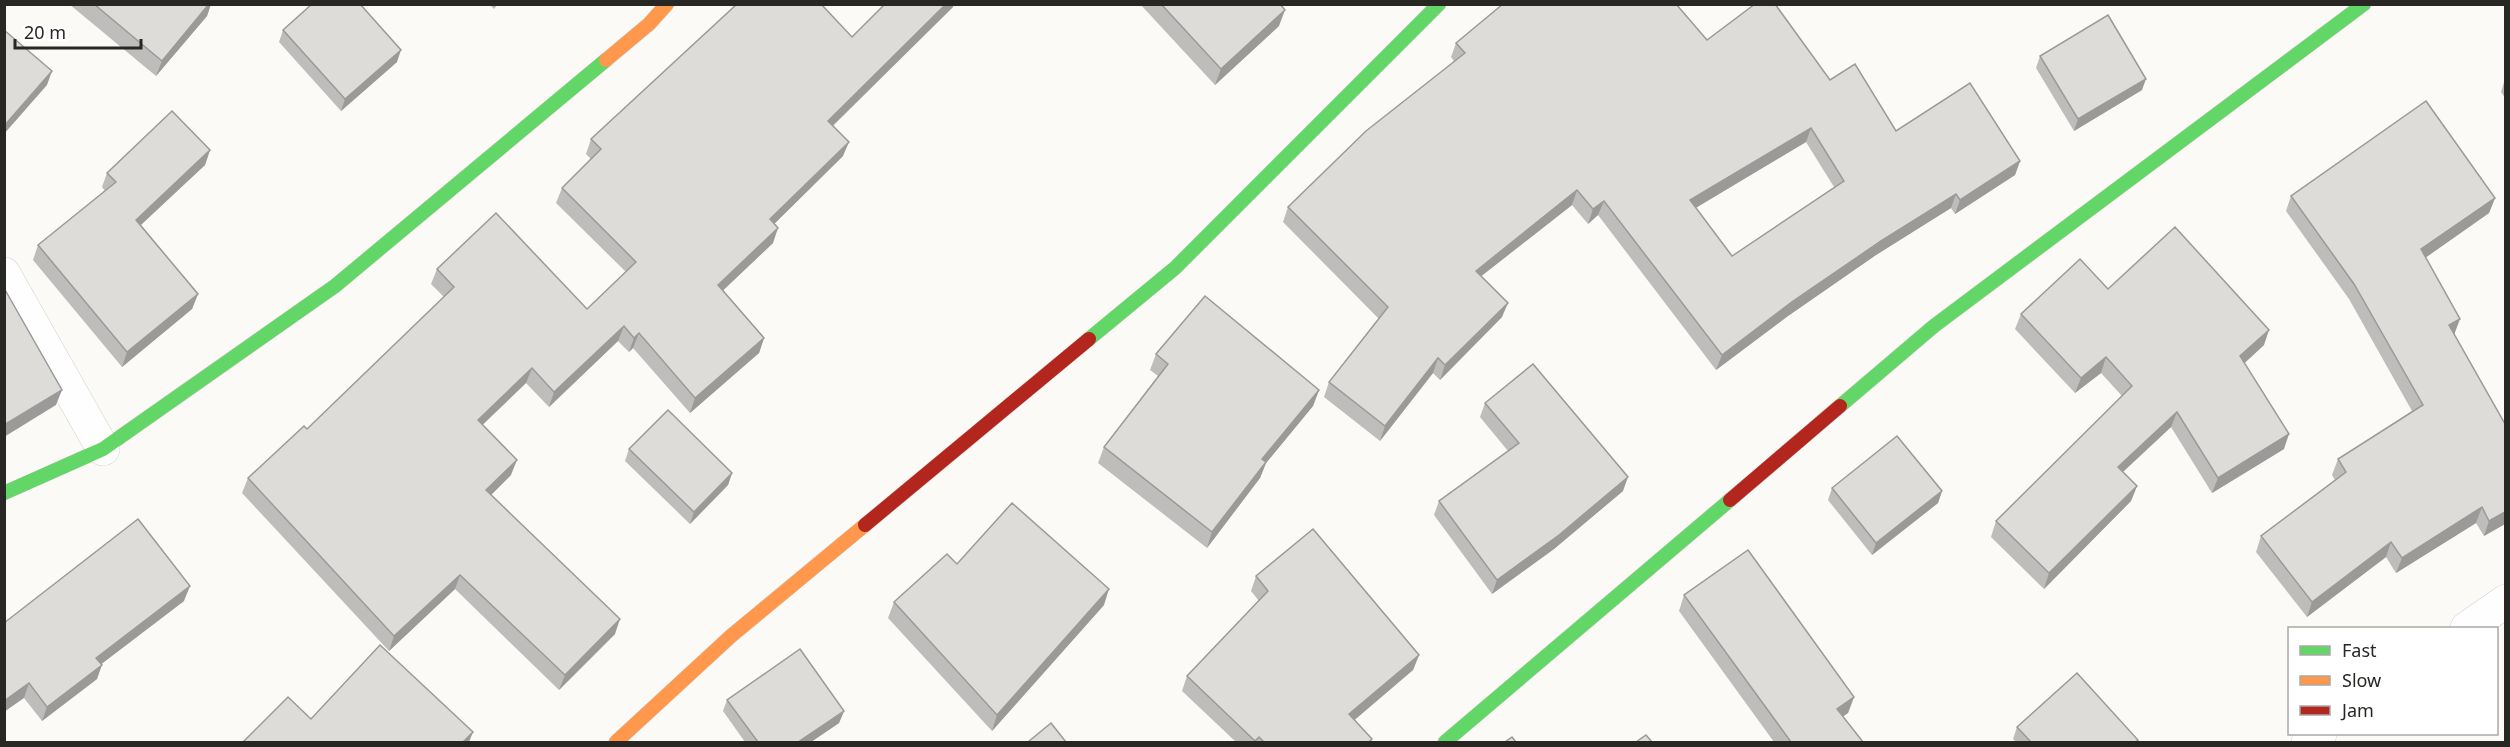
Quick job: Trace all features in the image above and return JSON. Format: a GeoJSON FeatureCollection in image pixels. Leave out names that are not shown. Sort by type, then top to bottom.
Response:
{"type":"FeatureCollection","features":[{"type":"Feature","properties":{"kind":"street"},"geometry":{"type":"LineString","coordinates":[[4,493],[103,449],[335,286],[640,31],[667,4]]}},
{"type":"Feature","properties":{"kind":"street"},"geometry":{"type":"LineString","coordinates":[[616,742],[731,636],[1176,268],[1439,4]]}},
{"type":"Feature","properties":{"kind":"street"},"geometry":{"type":"LineString","coordinates":[[1444,742],[1934,326],[2364,4]]}},
{"type":"Feature","properties":{"kind":"street"},"geometry":{"type":"LineString","coordinates":[[4,274],[103,449]]}},
{"type":"Feature","properties":{"kind":"street"},"geometry":{"type":"LineString","coordinates":[[2468,627],[2505,601]]}},
{"type":"Feature","properties":{"kind":"building"},"geometry":{"type":"Polygon","coordinates":[[[94,4],[209,4],[162,61],[94,4]]]}},
{"type":"Feature","properties":{"kind":"building"},"geometry":{"type":"Polygon","coordinates":[[[312,4],[360,4],[401,50],[345,99],[283,30],[312,4]]]}},
{"type":"Feature","properties":{"kind":"building"},"geometry":{"type":"Polygon","coordinates":[[[737,4],[821,4],[852,37],[885,4],[946,4],[828,121],[849,142],[770,219],[778,228],[718,285],[764,338],[695,398],[639,333],[634,338],[624,326],[554,392],[532,368],[478,420],[517,460],[486,490],[620,619],[565,675],[460,575],[394,636],[248,478],[304,426],[307,429],[454,287],[437,269],[496,213],[587,309],[636,262],[562,188],[601,149],[591,139],[737,4]]]}},
{"type":"Feature","properties":{"kind":"building"},"geometry":{"type":"Polygon","coordinates":[[[1161,4],[1280,4],[1285,10],[1221,69],[1161,4]]]}},
{"type":"Feature","properties":{"kind":"building"},"geometry":{"type":"Polygon","coordinates":[[[1503,4],[1676,4],[1707,40],[1755,4],[1775,4],[1830,80],[1855,64],[1896,131],[1970,83],[2020,161],[1960,200],[1956,194],[1881,241],[1793,301],[1722,355],[1604,201],[1593,209],[1577,190],[1476,271],[1508,303],[1445,365],[1438,358],[1385,426],[1329,382],[1388,307],[1288,207],[1366,131],[1465,53],[1456,43],[1503,4]],[[1811,128],[1690,200],[1732,256],[1844,181],[1811,128]]]}},
{"type":"Feature","properties":{"kind":"building"},"geometry":{"type":"Polygon","coordinates":[[[2108,15],[2146,79],[2078,119],[2040,56],[2108,15]]]}},
{"type":"Feature","properties":{"kind":"building"},"geometry":{"type":"Polygon","coordinates":[[[4,30],[52,71],[4,126],[4,30]]]}},
{"type":"Feature","properties":{"kind":"building"},"geometry":{"type":"Polygon","coordinates":[[[2426,101],[2495,198],[2421,249],[2460,319],[2449,325],[2505,424],[2505,512],[2489,521],[2482,507],[2402,558],[2391,542],[2312,602],[2261,536],[2346,472],[2338,459],[2423,405],[2354,284],[2291,196],[2426,101]]]}},
{"type":"Feature","properties":{"kind":"building"},"geometry":{"type":"Polygon","coordinates":[[[172,111],[210,150],[136,220],[198,294],[127,352],[38,245],[116,182],[107,173],[172,111]]]}},
{"type":"Feature","properties":{"kind":"building"},"geometry":{"type":"Polygon","coordinates":[[[2175,227],[2269,330],[2240,356],[2289,434],[2218,478],[2177,412],[2118,467],[2137,486],[2049,573],[1996,521],[2132,386],[2106,357],[2081,378],[2021,314],[2080,259],[2108,289],[2175,227]]]}},
{"type":"Feature","properties":{"kind":"building"},"geometry":{"type":"Polygon","coordinates":[[[4,288],[62,390],[4,425],[4,288]]]}},
{"type":"Feature","properties":{"kind":"building"},"geometry":{"type":"Polygon","coordinates":[[[1205,296],[1319,390],[1262,459],[1266,462],[1212,532],[1104,447],[1168,364],[1156,354],[1205,296]]]}},
{"type":"Feature","properties":{"kind":"building"},"geometry":{"type":"Polygon","coordinates":[[[1533,364],[1628,477],[1559,535],[1497,580],[1439,501],[1519,443],[1485,403],[1533,364]]]}},
{"type":"Feature","properties":{"kind":"building"},"geometry":{"type":"Polygon","coordinates":[[[668,410],[732,473],[694,512],[629,449],[668,410]]]}},
{"type":"Feature","properties":{"kind":"building"},"geometry":{"type":"Polygon","coordinates":[[[1897,436],[1942,491],[1876,543],[1832,488],[1897,436]]]}},
{"type":"Feature","properties":{"kind":"building"},"geometry":{"type":"Polygon","coordinates":[[[1012,503],[1109,589],[997,715],[894,602],[947,554],[957,564],[1012,503]]]}},
{"type":"Feature","properties":{"kind":"building"},"geometry":{"type":"Polygon","coordinates":[[[138,519],[190,586],[96,658],[102,665],[47,707],[29,683],[4,701],[4,623],[138,519]]]}},
{"type":"Feature","properties":{"kind":"building"},"geometry":{"type":"Polygon","coordinates":[[[1313,529],[1419,655],[1349,714],[1372,739],[1369,742],[1264,742],[1259,737],[1255,741],[1187,676],[1268,591],[1256,576],[1313,529]]]}},
{"type":"Feature","properties":{"kind":"building"},"geometry":{"type":"Polygon","coordinates":[[[1748,550],[1854,697],[1837,709],[1863,742],[1791,742],[1684,595],[1748,550]]]}},
{"type":"Feature","properties":{"kind":"building"},"geometry":{"type":"Polygon","coordinates":[[[380,645],[473,732],[463,742],[243,742],[288,697],[311,719],[380,645]]]}},
{"type":"Feature","properties":{"kind":"building"},"geometry":{"type":"Polygon","coordinates":[[[800,649],[844,711],[798,742],[758,742],[727,700],[800,649]]]}},
{"type":"Feature","properties":{"kind":"building"},"geometry":{"type":"Polygon","coordinates":[[[2077,673],[2138,740],[2135,742],[2031,742],[2017,727],[2077,673]]]}},
{"type":"Feature","properties":{"kind":"building"},"geometry":{"type":"Polygon","coordinates":[[[1051,723],[1066,742],[1028,742],[1051,723]]]}},
{"type":"Feature","properties":{"kind":"building"},"geometry":{"type":"Polygon","coordinates":[[[1646,735],[1652,742],[1636,742],[1646,735]]]}},
{"type":"Feature","properties":{"kind":"building"},"geometry":{"type":"Polygon","coordinates":[[[1512,737],[1516,742],[1505,742],[1512,737]]]}},
{"type":"Feature","properties":{"kind":"traffic: fast"},"geometry":{"type":"LineString","coordinates":[[1089,339],[1175,268],[1439,4]]}},
{"type":"Feature","properties":{"kind":"traffic: fast"},"geometry":{"type":"LineString","coordinates":[[1840,406],[1934,326],[2364,4]]}},
{"type":"Feature","properties":{"kind":"traffic: fast"},"geometry":{"type":"LineString","coordinates":[[4,493],[103,449],[335,286],[606,60]]}},
{"type":"Feature","properties":{"kind":"traffic: fast"},"geometry":{"type":"LineString","coordinates":[[1445,742],[1730,500]]}},
{"type":"Feature","properties":{"kind":"traffic: slow"},"geometry":{"type":"LineString","coordinates":[[606,60],[649,24],[667,4]]}},
{"type":"Feature","properties":{"kind":"traffic: slow"},"geometry":{"type":"LineString","coordinates":[[616,742],[731,636],[865,525]]}},
{"type":"Feature","properties":{"kind":"traffic: jam"},"geometry":{"type":"LineString","coordinates":[[865,525],[1089,339]]}},
{"type":"Feature","properties":{"kind":"traffic: jam"},"geometry":{"type":"LineString","coordinates":[[1730,500],[1840,406]]}}]}
